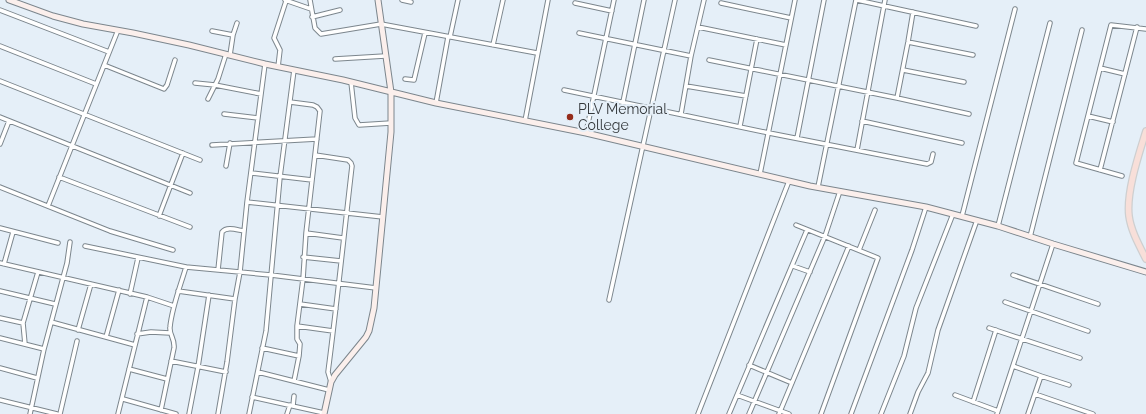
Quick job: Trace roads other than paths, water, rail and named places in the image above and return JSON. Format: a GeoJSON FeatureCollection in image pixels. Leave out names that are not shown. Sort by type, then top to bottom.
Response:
{"type":"FeatureCollection","features":[{"type":"Feature","properties":{"kind":"main road"},"geometry":{"type":"LineString","coordinates":[[9,0],[53,16],[83,24],[118,30],[228,54],[265,64],[351,82],[436,103],[586,133],[789,181],[926,207],[998,226],[1146,272]]}},
{"type":"Feature","properties":{"kind":"main road"},"geometry":{"type":"LineString","coordinates":[[324,413],[331,382],[339,369],[366,337],[369,331],[374,308],[391,124],[391,92],[378,0]]}},
{"type":"Feature","properties":{"kind":"main road"},"geometry":{"type":"LineString","coordinates":[[1146,131],[1132,185],[1129,210],[1130,222],[1146,259]]}},
{"type":"Feature","properties":{"kind":"street"},"geometry":{"type":"LineString","coordinates":[[278,66],[280,50],[274,38],[285,0],[311,9]]}},
{"type":"Feature","properties":{"kind":"street"},"geometry":{"type":"LineString","coordinates":[[310,0],[315,30],[321,34],[381,24],[537,53]]}},
{"type":"Feature","properties":{"kind":"street"},"geometry":{"type":"LineString","coordinates":[[402,0],[411,2]]}},
{"type":"Feature","properties":{"kind":"street"},"geometry":{"type":"LineString","coordinates":[[436,103],[458,0]]}},
{"type":"Feature","properties":{"kind":"street"},"geometry":{"type":"LineString","coordinates":[[494,45],[503,0]]}},
{"type":"Feature","properties":{"kind":"street"},"geometry":{"type":"LineString","coordinates":[[525,121],[548,0]]}},
{"type":"Feature","properties":{"kind":"street"},"geometry":{"type":"LineString","coordinates":[[586,133],[614,0]]}},
{"type":"Feature","properties":{"kind":"street"},"geometry":{"type":"LineString","coordinates":[[623,102],[644,0]]}},
{"type":"Feature","properties":{"kind":"street"},"geometry":{"type":"LineString","coordinates":[[610,300],[674,0]]}},
{"type":"Feature","properties":{"kind":"street"},"geometry":{"type":"LineString","coordinates":[[681,114],[691,56],[704,0]]}},
{"type":"Feature","properties":{"kind":"street"},"geometry":{"type":"LineString","coordinates":[[760,174],[795,0]]}},
{"type":"Feature","properties":{"kind":"street"},"geometry":{"type":"LineString","coordinates":[[797,138],[824,0]]}},
{"type":"Feature","properties":{"kind":"street"},"geometry":{"type":"LineString","coordinates":[[818,187],[856,0],[976,26]]}},
{"type":"Feature","properties":{"kind":"street"},"geometry":{"type":"LineString","coordinates":[[857,150],[885,0]]}},
{"type":"Feature","properties":{"kind":"street"},"geometry":{"type":"LineString","coordinates":[[575,3],[612,11]]}},
{"type":"Feature","properties":{"kind":"street"},"geometry":{"type":"LineString","coordinates":[[721,3],[791,18]]}},
{"type":"Feature","properties":{"kind":"street"},"geometry":{"type":"LineString","coordinates":[[962,216],[1015,9]]}},
{"type":"Feature","properties":{"kind":"street"},"geometry":{"type":"LineString","coordinates":[[0,10],[109,52]]}},
{"type":"Feature","properties":{"kind":"street"},"geometry":{"type":"LineString","coordinates":[[312,17],[340,10]]}},
{"type":"Feature","properties":{"kind":"street"},"geometry":{"type":"LineString","coordinates":[[897,98],[913,12]]}},
{"type":"Feature","properties":{"kind":"street"},"geometry":{"type":"LineString","coordinates":[[208,99],[228,54],[237,23]]}},
{"type":"Feature","properties":{"kind":"street"},"geometry":{"type":"LineString","coordinates":[[998,226],[1050,23]]}},
{"type":"Feature","properties":{"kind":"street"},"geometry":{"type":"LineString","coordinates":[[1122,176],[1076,163],[1111,25],[1146,29]]}},
{"type":"Feature","properties":{"kind":"street"},"geometry":{"type":"LineString","coordinates":[[698,27],[786,45]]}},
{"type":"Feature","properties":{"kind":"street"},"geometry":{"type":"LineString","coordinates":[[1100,170],[1137,27]]}},
{"type":"Feature","properties":{"kind":"street"},"geometry":{"type":"LineString","coordinates":[[48,206],[118,30]]}},
{"type":"Feature","properties":{"kind":"street"},"geometry":{"type":"LineString","coordinates":[[1030,237],[1082,30]]}},
{"type":"Feature","properties":{"kind":"street"},"geometry":{"type":"LineString","coordinates":[[212,31],[233,35]]}},
{"type":"Feature","properties":{"kind":"street"},"geometry":{"type":"LineString","coordinates":[[405,79],[413,81],[415,79],[425,33]]}},
{"type":"Feature","properties":{"kind":"street"},"geometry":{"type":"LineString","coordinates":[[579,33],[691,56]]}},
{"type":"Feature","properties":{"kind":"street"},"geometry":{"type":"LineString","coordinates":[[740,126],[757,39]]}},
{"type":"Feature","properties":{"kind":"street"},"geometry":{"type":"LineString","coordinates":[[908,42],[973,56]]}},
{"type":"Feature","properties":{"kind":"street"},"geometry":{"type":"LineString","coordinates":[[0,46],[96,84]]}},
{"type":"Feature","properties":{"kind":"street"},"geometry":{"type":"LineString","coordinates":[[335,59],[385,56]]}},
{"type":"Feature","properties":{"kind":"street"},"geometry":{"type":"LineString","coordinates":[[104,66],[164,89],[167,85],[175,60]]}},
{"type":"Feature","properties":{"kind":"street"},"geometry":{"type":"LineString","coordinates":[[709,60],[969,114]]}},
{"type":"Feature","properties":{"kind":"street"},"geometry":{"type":"LineString","coordinates":[[218,414],[226,372],[235,299],[240,272],[265,64]]}},
{"type":"Feature","properties":{"kind":"street"},"geometry":{"type":"LineString","coordinates":[[1100,68],[1125,74]]}},
{"type":"Feature","properties":{"kind":"street"},"geometry":{"type":"LineString","coordinates":[[249,414],[266,331],[280,177],[294,70]]}},
{"type":"Feature","properties":{"kind":"street"},"geometry":{"type":"LineString","coordinates":[[903,70],[964,82]]}},
{"type":"Feature","properties":{"kind":"street"},"geometry":{"type":"LineString","coordinates":[[0,81],[200,160]]}},
{"type":"Feature","properties":{"kind":"street"},"geometry":{"type":"LineString","coordinates":[[351,82],[354,118],[359,125],[391,124]]}},
{"type":"Feature","properties":{"kind":"street"},"geometry":{"type":"LineString","coordinates":[[195,83],[215,85],[261,94]]}},
{"type":"Feature","properties":{"kind":"street"},"geometry":{"type":"LineString","coordinates":[[686,86],[746,96]]}},
{"type":"Feature","properties":{"kind":"street"},"geometry":{"type":"LineString","coordinates":[[564,90],[926,164],[931,162],[933,154]]}},
{"type":"Feature","properties":{"kind":"street"},"geometry":{"type":"LineString","coordinates":[[290,102],[314,105],[320,111],[303,257],[303,279],[297,326],[297,338],[300,344],[294,381]]}},
{"type":"Feature","properties":{"kind":"street"},"geometry":{"type":"LineString","coordinates":[[224,114],[258,118]]}},
{"type":"Feature","properties":{"kind":"street"},"geometry":{"type":"LineString","coordinates":[[1088,116],[1113,122]]}},
{"type":"Feature","properties":{"kind":"street"},"geometry":{"type":"LineString","coordinates":[[0,117],[190,193]]}},
{"type":"Feature","properties":{"kind":"street"},"geometry":{"type":"LineString","coordinates":[[0,144],[9,121]]}},
{"type":"Feature","properties":{"kind":"street"},"geometry":{"type":"LineString","coordinates":[[862,121],[962,143]]}},
{"type":"Feature","properties":{"kind":"street"},"geometry":{"type":"LineString","coordinates":[[212,144],[317,139]]}},
{"type":"Feature","properties":{"kind":"street"},"geometry":{"type":"LineString","coordinates":[[226,166],[230,143]]}},
{"type":"Feature","properties":{"kind":"street"},"geometry":{"type":"LineString","coordinates":[[159,216],[182,153]]}},
{"type":"Feature","properties":{"kind":"street"},"geometry":{"type":"LineString","coordinates":[[315,155],[344,159],[351,163],[339,284],[328,372],[331,382]]}},
{"type":"Feature","properties":{"kind":"street"},"geometry":{"type":"LineString","coordinates":[[251,173],[312,180]]}},
{"type":"Feature","properties":{"kind":"street"},"geometry":{"type":"LineString","coordinates":[[60,177],[190,227]]}},
{"type":"Feature","properties":{"kind":"street"},"geometry":{"type":"LineString","coordinates":[[698,414],[789,181]]}},
{"type":"Feature","properties":{"kind":"street"},"geometry":{"type":"LineString","coordinates":[[0,188],[121,235],[173,250]]}},
{"type":"Feature","properties":{"kind":"street"},"geometry":{"type":"LineString","coordinates":[[749,414],[825,236],[840,191]]}},
{"type":"Feature","properties":{"kind":"street"},"geometry":{"type":"LineString","coordinates":[[248,202],[383,217]]}},
{"type":"Feature","properties":{"kind":"street"},"geometry":{"type":"LineString","coordinates":[[851,414],[915,241],[926,207]]}},
{"type":"Feature","properties":{"kind":"street"},"geometry":{"type":"LineString","coordinates":[[859,250],[875,210]]}},
{"type":"Feature","properties":{"kind":"street"},"geometry":{"type":"LineString","coordinates":[[881,414],[904,356],[916,308],[953,214]]}},
{"type":"Feature","properties":{"kind":"street"},"geometry":{"type":"LineString","coordinates":[[910,414],[918,392],[928,373],[938,330],[977,220]]}},
{"type":"Feature","properties":{"kind":"street"},"geometry":{"type":"LineString","coordinates":[[796,225],[878,258],[821,414]]}},
{"type":"Feature","properties":{"kind":"street"},"geometry":{"type":"LineString","coordinates":[[0,228],[58,243]]}},
{"type":"Feature","properties":{"kind":"street"},"geometry":{"type":"LineString","coordinates":[[218,270],[223,230],[244,231]]}},
{"type":"Feature","properties":{"kind":"street"},"geometry":{"type":"LineString","coordinates":[[729,414],[807,230]]}},
{"type":"Feature","properties":{"kind":"street"},"geometry":{"type":"LineString","coordinates":[[13,232],[2,263],[147,297],[174,306]]}},
{"type":"Feature","properties":{"kind":"street"},"geometry":{"type":"LineString","coordinates":[[306,233],[343,238]]}},
{"type":"Feature","properties":{"kind":"street"},"geometry":{"type":"LineString","coordinates":[[30,414],[55,304],[67,263],[70,242]]}},
{"type":"Feature","properties":{"kind":"street"},"geometry":{"type":"LineString","coordinates":[[955,395],[998,413],[1053,244]]}},
{"type":"Feature","properties":{"kind":"street"},"geometry":{"type":"LineString","coordinates":[[85,246],[186,267],[271,275],[376,288]]}},
{"type":"Feature","properties":{"kind":"street"},"geometry":{"type":"LineString","coordinates":[[780,412],[849,246]]}},
{"type":"Feature","properties":{"kind":"street"},"geometry":{"type":"LineString","coordinates":[[303,257],[341,261]]}},
{"type":"Feature","properties":{"kind":"street"},"geometry":{"type":"LineString","coordinates":[[130,294],[138,258]]}},
{"type":"Feature","properties":{"kind":"street"},"geometry":{"type":"LineString","coordinates":[[793,266],[810,272]]}},
{"type":"Feature","properties":{"kind":"street"},"geometry":{"type":"LineString","coordinates":[[161,410],[175,342],[170,333],[174,306],[186,267]]}},
{"type":"Feature","properties":{"kind":"street"},"geometry":{"type":"LineString","coordinates":[[24,344],[23,323],[38,272]]}},
{"type":"Feature","properties":{"kind":"street"},"geometry":{"type":"LineString","coordinates":[[1013,275],[1098,304]]}},
{"type":"Feature","properties":{"kind":"street"},"geometry":{"type":"LineString","coordinates":[[78,330],[91,284]]}},
{"type":"Feature","properties":{"kind":"street"},"geometry":{"type":"LineString","coordinates":[[0,290],[55,304]]}},
{"type":"Feature","properties":{"kind":"street"},"geometry":{"type":"LineString","coordinates":[[106,337],[118,290]]}},
{"type":"Feature","properties":{"kind":"street"},"geometry":{"type":"LineString","coordinates":[[178,291],[235,299]]}},
{"type":"Feature","properties":{"kind":"street"},"geometry":{"type":"LineString","coordinates":[[188,414],[198,367],[209,295]]}},
{"type":"Feature","properties":{"kind":"street"},"geometry":{"type":"LineString","coordinates":[[118,414],[123,399],[137,334],[147,297]]}},
{"type":"Feature","properties":{"kind":"street"},"geometry":{"type":"LineString","coordinates":[[1005,302],[1088,331]]}},
{"type":"Feature","properties":{"kind":"street"},"geometry":{"type":"LineString","coordinates":[[300,304],[336,309]]}},
{"type":"Feature","properties":{"kind":"street"},"geometry":{"type":"LineString","coordinates":[[0,318],[23,323]]}},
{"type":"Feature","properties":{"kind":"street"},"geometry":{"type":"LineString","coordinates":[[51,322],[135,345]]}},
{"type":"Feature","properties":{"kind":"street"},"geometry":{"type":"LineString","coordinates":[[297,326],[333,331]]}},
{"type":"Feature","properties":{"kind":"street"},"geometry":{"type":"LineString","coordinates":[[988,328],[1080,358]]}},
{"type":"Feature","properties":{"kind":"street"},"geometry":{"type":"LineString","coordinates":[[973,402],[996,330]]}},
{"type":"Feature","properties":{"kind":"street"},"geometry":{"type":"LineString","coordinates":[[137,334],[151,332],[170,333]]}},
{"type":"Feature","properties":{"kind":"street"},"geometry":{"type":"LineString","coordinates":[[0,338],[44,349]]}},
{"type":"Feature","properties":{"kind":"street"},"geometry":{"type":"LineString","coordinates":[[0,400],[58,414],[77,341]]}},
{"type":"Feature","properties":{"kind":"street"},"geometry":{"type":"LineString","coordinates":[[262,348],[299,356]]}},
{"type":"Feature","properties":{"kind":"street"},"geometry":{"type":"LineString","coordinates":[[171,361],[226,372]]}},
{"type":"Feature","properties":{"kind":"street"},"geometry":{"type":"LineString","coordinates":[[749,365],[792,383]]}},
{"type":"Feature","properties":{"kind":"street"},"geometry":{"type":"LineString","coordinates":[[1013,366],[1069,385]]}},
{"type":"Feature","properties":{"kind":"street"},"geometry":{"type":"LineString","coordinates":[[0,368],[37,378]]}},
{"type":"Feature","properties":{"kind":"street"},"geometry":{"type":"LineString","coordinates":[[129,369],[167,379]]}},
{"type":"Feature","properties":{"kind":"street"},"geometry":{"type":"LineString","coordinates":[[258,372],[330,390]]}},
{"type":"Feature","properties":{"kind":"street"},"geometry":{"type":"LineString","coordinates":[[1028,414],[1041,376]]}},
{"type":"Feature","properties":{"kind":"street"},"geometry":{"type":"LineString","coordinates":[[1035,394],[1092,414]]}},
{"type":"Feature","properties":{"kind":"street"},"geometry":{"type":"LineString","coordinates":[[737,395],[780,412],[789,414]]}},
{"type":"Feature","properties":{"kind":"street"},"geometry":{"type":"LineString","coordinates":[[288,414],[294,396]]}},
{"type":"Feature","properties":{"kind":"street"},"geometry":{"type":"LineString","coordinates":[[252,397],[324,413]]}},
{"type":"Feature","properties":{"kind":"street"},"geometry":{"type":"LineString","coordinates":[[123,399],[176,414]]}},
{"type":"Feature","properties":{"kind":"place","name":"PLV Memorial College"},"geometry":{"type":"Point","coordinates":[570,117]}}]}
